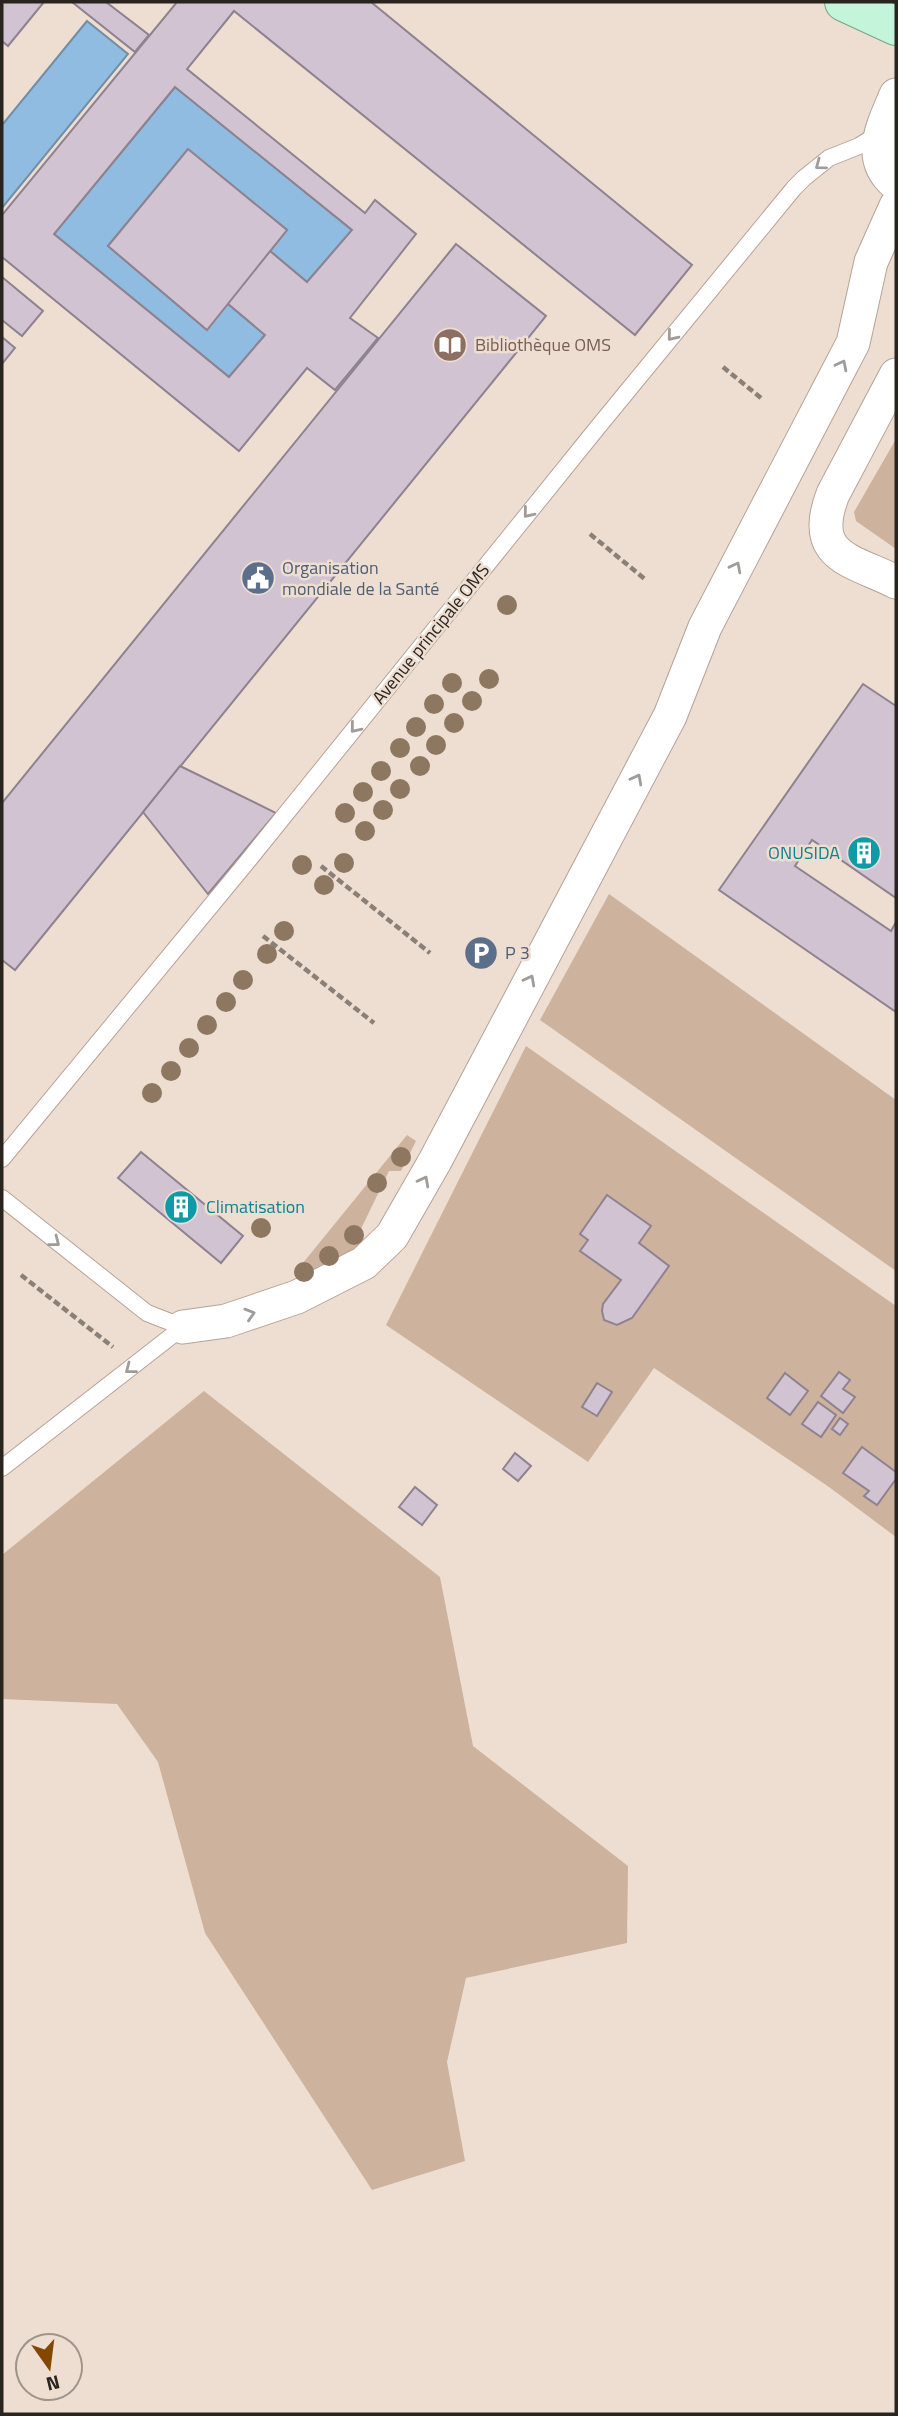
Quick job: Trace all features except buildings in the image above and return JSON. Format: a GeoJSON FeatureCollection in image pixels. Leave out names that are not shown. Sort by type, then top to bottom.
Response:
{"type":"FeatureCollection","features":[{"type":"Feature","properties":{"kind":"main road"},"geometry":{"type":"LineString","coordinates":[[844,2],[896,26]]}},
{"type":"Feature","properties":{"kind":"street"},"geometry":{"type":"LineString","coordinates":[[896,95],[880,133],[881,164],[888,177],[896,184]]}},
{"type":"Feature","properties":{"kind":"street"},"geometry":{"type":"LineString","coordinates":[[183,1327],[226,1321],[296,1297],[364,1263],[392,1236],[435,1161],[670,716],[705,627],[848,353],[858,323],[871,262],[891,216]]}},
{"type":"Feature","properties":{"kind":"street"},"geometry":{"type":"LineString","coordinates":[[896,375],[833,494],[826,515],[832,546],[844,558],[896,582]]}},
{"type":"Feature","properties":{"kind":"lane","name":"Avenue principale OMS"},"geometry":{"type":"LineString","coordinates":[[2,1159],[247,862],[794,188],[829,158],[859,146],[880,133]]}},
{"type":"Feature","properties":{"kind":"lane"},"geometry":{"type":"LineString","coordinates":[[2,1198],[147,1313],[183,1327]]}},
{"type":"Feature","properties":{"kind":"lane"},"geometry":{"type":"LineString","coordinates":[[2,1468],[183,1327]]}},
{"type":"Feature","properties":{"kind":"path"},"geometry":{"type":"LineString","coordinates":[[723,368],[761,398]]}},
{"type":"Feature","properties":{"kind":"path"},"geometry":{"type":"LineString","coordinates":[[590,534],[646,580]]}},
{"type":"Feature","properties":{"kind":"path"},"geometry":{"type":"LineString","coordinates":[[321,866],[430,953]]}},
{"type":"Feature","properties":{"kind":"path"},"geometry":{"type":"LineString","coordinates":[[263,936],[374,1023]]}},
{"type":"Feature","properties":{"kind":"path"},"geometry":{"type":"LineString","coordinates":[[21,1275],[113,1348],[120,1346]]}},
{"type":"Feature","properties":{"kind":"shaded area"},"geometry":{"type":"Polygon","coordinates":[[[896,439],[896,549],[856,521],[854,512],[896,439]]]}},
{"type":"Feature","properties":{"kind":"shaded area"},"geometry":{"type":"Polygon","coordinates":[[[609,894],[896,1100],[896,1271],[540,1020],[609,894]]]}},
{"type":"Feature","properties":{"kind":"shaded area"},"geometry":{"type":"Polygon","coordinates":[[[526,1046],[896,1306],[896,1537],[829,1487],[654,1368],[588,1462],[386,1325],[526,1046]]]}},
{"type":"Feature","properties":{"kind":"shaded area"},"geometry":{"type":"Polygon","coordinates":[[[407,1135],[416,1141],[401,1171],[389,1171],[357,1237],[365,1242],[358,1252],[301,1280],[294,1274],[407,1135]]]}},
{"type":"Feature","properties":{"kind":"shaded area"},"geometry":{"type":"Polygon","coordinates":[[[204,1391],[440,1577],[473,1746],[628,1866],[627,1943],[466,1978],[447,2062],[465,2161],[372,2190],[205,1933],[158,1762],[117,1704],[2,1699],[2,1555],[204,1391]]]}},
{"type":"Feature","properties":{"kind":"water"},"geometry":{"type":"Polygon","coordinates":[[[87,21],[128,54],[2,208],[2,125],[87,21]]]}},
{"type":"Feature","properties":{"kind":"water"},"geometry":{"type":"Polygon","coordinates":[[[175,87],[352,230],[307,282],[270,251],[287,230],[188,150],[108,246],[206,329],[227,303],[265,335],[229,377],[54,234],[175,87]]]}},
{"type":"Feature","properties":{"kind":"place","name":"Bibliothèque OMS"},"geometry":{"type":"Point","coordinates":[450,345]}},
{"type":"Feature","properties":{"kind":"place","name":"Organisation mondiale de la Santé"},"geometry":{"type":"Point","coordinates":[258,578]}},
{"type":"Feature","properties":{"kind":"place","name":"ONUSIDA"},"geometry":{"type":"Point","coordinates":[864,853]}},
{"type":"Feature","properties":{"kind":"place","name":"P 3"},"geometry":{"type":"Point","coordinates":[481,953]}},
{"type":"Feature","properties":{"kind":"place","name":"Climatisation"},"geometry":{"type":"Point","coordinates":[181,1207]}}]}
